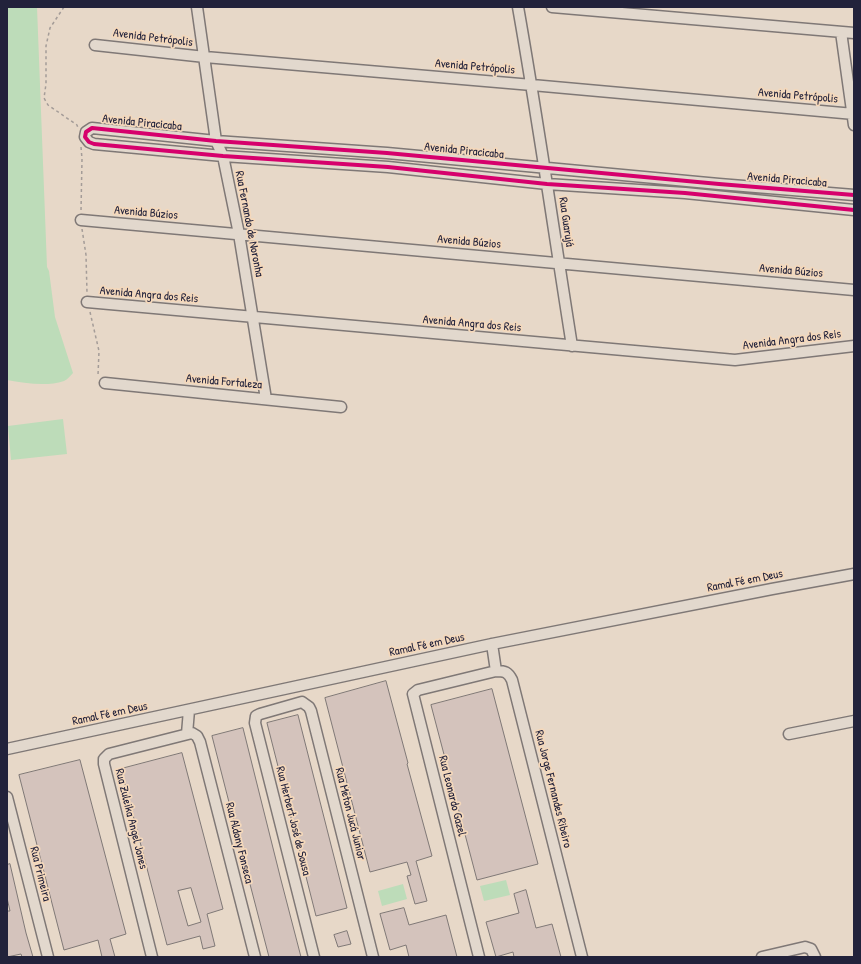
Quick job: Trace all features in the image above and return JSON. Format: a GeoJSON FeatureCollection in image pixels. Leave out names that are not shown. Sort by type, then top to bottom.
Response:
{"type":"FeatureCollection","features":[{"type":"Feature","properties":{"kind":"street","name":"Rua Fernando de Noronha"},"geometry":{"type":"LineString","coordinates":[[197,7],[216,141],[223,156],[240,234],[266,399]]}},
{"type":"Feature","properties":{"kind":"street","name":"Rua Guarujá"},"geometry":{"type":"LineString","coordinates":[[518,7],[532,85],[572,346]]}},
{"type":"Feature","properties":{"kind":"street"},"geometry":{"type":"LineString","coordinates":[[552,7],[854,33]]}},
{"type":"Feature","properties":{"kind":"street"},"geometry":{"type":"LineString","coordinates":[[841,32],[854,125]]}},
{"type":"Feature","properties":{"kind":"street","name":"Avenida Petrópolis"},"geometry":{"type":"LineString","coordinates":[[95,45],[205,57],[853,114]]}},
{"type":"Feature","properties":{"kind":"street","name":"Avenida Piracicaba"},"geometry":{"type":"LineString","coordinates":[[854,195],[544,169],[387,153],[216,141],[92,128],[86,132],[85,137],[89,142],[94,144],[223,156],[388,168],[547,184],[685,193],[854,210]]}},
{"type":"Feature","properties":{"kind":"street","name":"Avenida Búzios"},"geometry":{"type":"LineString","coordinates":[[81,220],[854,290]]}},
{"type":"Feature","properties":{"kind":"street","name":"Avenida Angra dos Reis"},"geometry":{"type":"LineString","coordinates":[[87,302],[735,360],[854,346]]}},
{"type":"Feature","properties":{"kind":"street","name":"Avenida Fortaleza"},"geometry":{"type":"LineString","coordinates":[[105,384],[341,407]]}},
{"type":"Feature","properties":{"kind":"street","name":"Ramal Fé em Deus"},"geometry":{"type":"LineString","coordinates":[[7,749],[492,644],[854,574]]}},
{"type":"Feature","properties":{"kind":"street"},"geometry":{"type":"LineString","coordinates":[[492,644],[496,671]]}},
{"type":"Feature","properties":{"kind":"street","name":"Rua Leonardo Gazel"},"geometry":{"type":"LineString","coordinates":[[479,957],[414,694],[418,690],[496,671]]}},
{"type":"Feature","properties":{"kind":"street","name":"Rua Jorge Fernandes Ribeiro"},"geometry":{"type":"LineString","coordinates":[[496,671],[504,671],[508,673],[512,680],[582,957]]}},
{"type":"Feature","properties":{"kind":"street"},"geometry":{"type":"LineString","coordinates":[[298,686],[302,702]]}},
{"type":"Feature","properties":{"kind":"street","name":"Rua Herbert José de Sousa"},"geometry":{"type":"LineString","coordinates":[[302,702],[260,714],[256,716],[255,723],[314,957]]}},
{"type":"Feature","properties":{"kind":"street","name":"Rua Meton Jucá Junior"},"geometry":{"type":"LineString","coordinates":[[302,702],[309,707],[311,711],[374,957]]}},
{"type":"Feature","properties":{"kind":"street"},"geometry":{"type":"LineString","coordinates":[[189,710],[192,735]]}},
{"type":"Feature","properties":{"kind":"street"},"geometry":{"type":"LineString","coordinates":[[789,734],[854,721]]}},
{"type":"Feature","properties":{"kind":"street","name":"Rua Zuleika Angel Jones"},"geometry":{"type":"LineString","coordinates":[[152,957],[104,759],[109,754],[192,735]]}},
{"type":"Feature","properties":{"kind":"street","name":"Rua Aldony Fonseca"},"geometry":{"type":"LineString","coordinates":[[192,735],[200,742],[255,957]]}},
{"type":"Feature","properties":{"kind":"street","name":"Rua Primeira"},"geometry":{"type":"LineString","coordinates":[[7,797],[48,957]]}},
{"type":"Feature","properties":{"kind":"street"},"geometry":{"type":"LineString","coordinates":[[762,957],[799,947],[805,947],[813,953]]}},
{"type":"Feature","properties":{"kind":"path"},"geometry":{"type":"LineString","coordinates":[[64,7],[50,28],[46,46],[46,84],[44,98],[48,105],[77,125],[78,131]]}},
{"type":"Feature","properties":{"kind":"path"},"geometry":{"type":"LineString","coordinates":[[80,145],[82,159],[81,220],[86,255],[87,302],[99,351],[98,379],[105,384]]}},
{"type":"Feature","properties":{"kind":"green space"},"geometry":{"type":"Polygon","coordinates":[[[7,7],[37,7],[47,267],[49,271],[55,317],[73,373],[65,380],[50,384],[36,384],[7,380],[7,7]]]}},
{"type":"Feature","properties":{"kind":"green space"},"geometry":{"type":"Polygon","coordinates":[[[63,419],[67,454],[11,460],[8,426],[63,419]]]}},
{"type":"Feature","properties":{"kind":"green space"},"geometry":{"type":"Polygon","coordinates":[[[506,880],[510,895],[484,901],[480,886],[506,880]]]}},
{"type":"Feature","properties":{"kind":"green space"},"geometry":{"type":"Polygon","coordinates":[[[403,884],[407,899],[382,906],[378,891],[403,884]]]}},
{"type":"Feature","properties":{"kind":"building"},"geometry":{"type":"Polygon","coordinates":[[[386,681],[432,856],[416,861],[427,901],[415,904],[407,876],[411,875],[407,862],[370,872],[325,698],[386,681]]]}},
{"type":"Feature","properties":{"kind":"building"},"geometry":{"type":"Polygon","coordinates":[[[492,689],[538,864],[477,880],[431,705],[492,689]]]}},
{"type":"Feature","properties":{"kind":"building"},"geometry":{"type":"Polygon","coordinates":[[[298,715],[347,908],[316,916],[267,723],[298,715]]]}},
{"type":"Feature","properties":{"kind":"building"},"geometry":{"type":"Polygon","coordinates":[[[243,728],[301,957],[269,957],[212,736],[243,728]]]}},
{"type":"Feature","properties":{"kind":"building"},"geometry":{"type":"Polygon","coordinates":[[[182,753],[223,909],[207,914],[215,946],[203,949],[200,936],[167,945],[121,769],[182,753]],[[191,888],[178,891],[188,926],[201,922],[191,888]]]}},
{"type":"Feature","properties":{"kind":"building"},"geometry":{"type":"Polygon","coordinates":[[[80,760],[126,934],[110,939],[115,957],[102,957],[98,940],[64,950],[19,775],[80,760]]]}},
{"type":"Feature","properties":{"kind":"building"},"geometry":{"type":"Polygon","coordinates":[[[10,864],[33,957],[22,957],[21,954],[7,957],[7,911],[10,911],[7,898],[7,865],[10,864]]]}},
{"type":"Feature","properties":{"kind":"building"},"geometry":{"type":"Polygon","coordinates":[[[526,890],[536,928],[552,924],[561,957],[514,957],[513,952],[496,957],[486,922],[519,913],[514,894],[526,890]]]}},
{"type":"Feature","properties":{"kind":"building"},"geometry":{"type":"Polygon","coordinates":[[[404,908],[409,925],[446,915],[457,957],[409,957],[406,945],[390,950],[380,914],[404,908]]]}},
{"type":"Feature","properties":{"kind":"building"},"geometry":{"type":"Polygon","coordinates":[[[347,931],[351,944],[338,947],[334,935],[347,931]]]}},
{"type":"Feature","properties":{"kind":"cycle path"},"geometry":{"type":"LineString","coordinates":[[854,195],[387,153],[216,141],[92,128],[86,132],[85,137],[89,142],[94,144],[223,156],[388,167],[547,184],[685,193],[854,210]]}}]}
